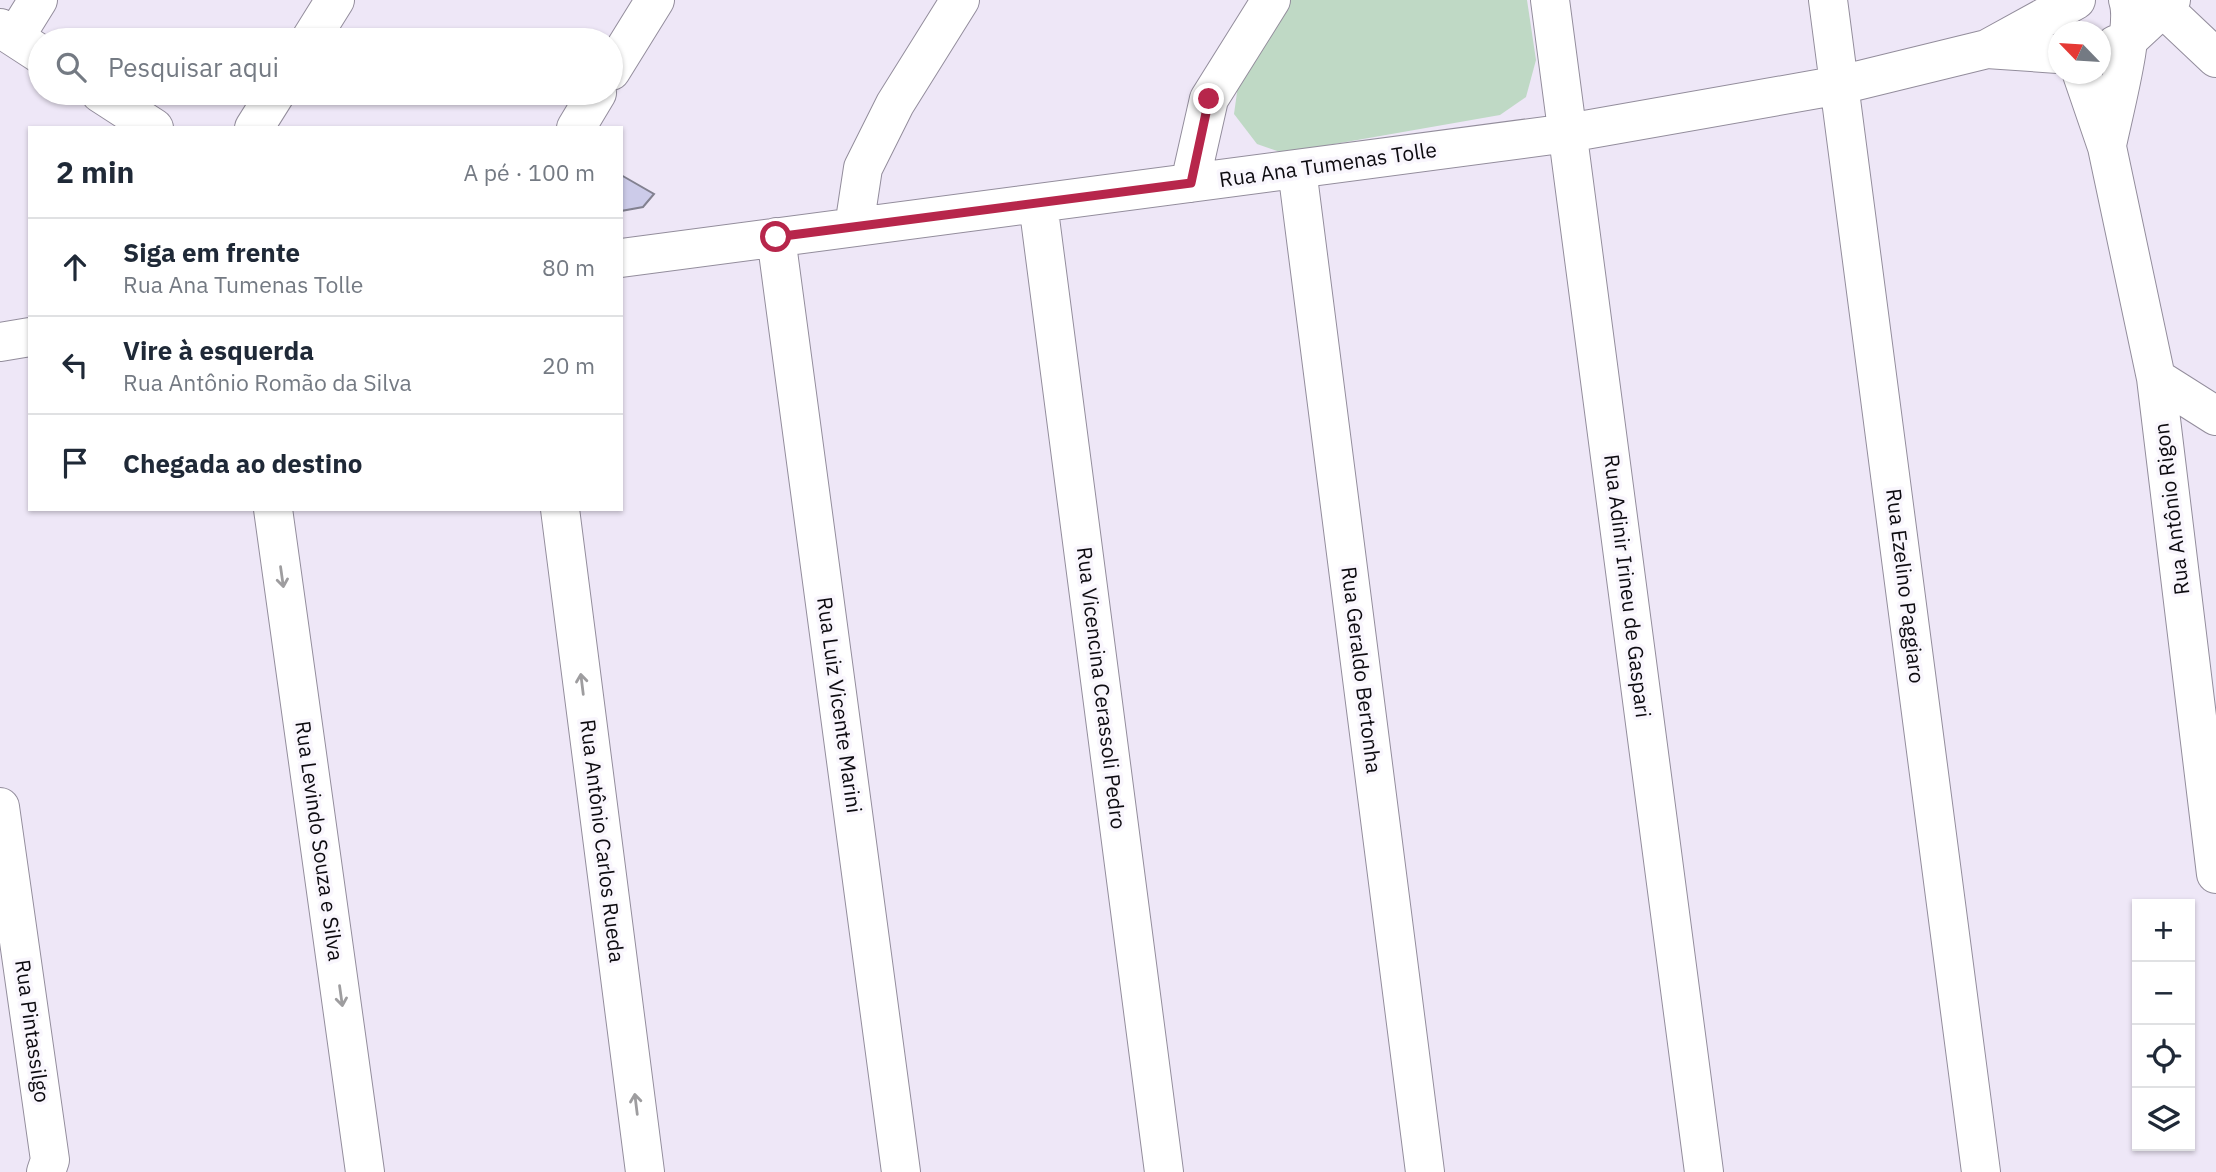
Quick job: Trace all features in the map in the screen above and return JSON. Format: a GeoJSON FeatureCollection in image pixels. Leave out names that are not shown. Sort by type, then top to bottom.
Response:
{"type":"FeatureCollection","features":[{"type":"Feature","properties":{"kind":"street"},"geometry":{"type":"LineString","coordinates":[[18,40],[38,0]]}},
{"type":"Feature","properties":{"kind":"street"},"geometry":{"type":"LineString","coordinates":[[318,28],[335,0]]}},
{"type":"Feature","properties":{"kind":"street"},"geometry":{"type":"LineString","coordinates":[[623,52],[655,0]]}},
{"type":"Feature","properties":{"kind":"street"},"geometry":{"type":"LineString","coordinates":[[855,228],[863,167],[895,104],[960,0]]}},
{"type":"Feature","properties":{"kind":"street"},"geometry":{"type":"LineString","coordinates":[[1191,183],[1209,99],[1271,0]]}},
{"type":"Feature","properties":{"kind":"street","name":"Rua Adinir Irineu de Gaspari"},"geometry":{"type":"LineString","coordinates":[[1550,0],[1704,1172]]}},
{"type":"Feature","properties":{"kind":"street","name":"Rua Ezelino Paggiaro"},"geometry":{"type":"LineString","coordinates":[[1828,0],[1981,1172]]}},
{"type":"Feature","properties":{"kind":"street"},"geometry":{"type":"LineString","coordinates":[[2115,45],[2154,3],[2216,58]]}},
{"type":"Feature","properties":{"kind":"street","name":"Rua Ana Tumenas Tolle"},"geometry":{"type":"LineString","coordinates":[[623,258],[1568,133],[1840,85],[1987,49],[2067,10]]}},
{"type":"Feature","properties":{"kind":"street","name":"Rua Antônio Rigon"},"geometry":{"type":"LineString","coordinates":[[2107,148],[2115,45]]}},
{"type":"Feature","properties":{"kind":"street","name":"Rua Ana Tumenas Tolle"},"geometry":{"type":"LineString","coordinates":[[1987,49],[2048,53]]}},
{"type":"Feature","properties":{"kind":"street","name":"Rua Antônio Rigon"},"geometry":{"type":"LineString","coordinates":[[2085,84],[2107,148],[2156,378],[2209,763],[2216,874]]}},
{"type":"Feature","properties":{"kind":"street"},"geometry":{"type":"LineString","coordinates":[[119,105],[151,126]]}},
{"type":"Feature","properties":{"kind":"street"},"geometry":{"type":"LineString","coordinates":[[255,126],[268,105]]}},
{"type":"Feature","properties":{"kind":"street"},"geometry":{"type":"LineString","coordinates":[[577,126],[590,105]]}},
{"type":"Feature","properties":{"kind":"street","name":"Rua Geraldo Bertonha"},"geometry":{"type":"LineString","coordinates":[[1297,169],[1425,1172]]}},
{"type":"Feature","properties":{"kind":"street","name":"Rua Vicencina Cerassoli Pedro"},"geometry":{"type":"LineString","coordinates":[[1038,203],[1164,1172]]}},
{"type":"Feature","properties":{"kind":"street","name":"Rua Luiz Vicente Marini"},"geometry":{"type":"LineString","coordinates":[[776,237],[901,1172]]}},
{"type":"Feature","properties":{"kind":"street"},"geometry":{"type":"LineString","coordinates":[[0,342],[28,337]]}},
{"type":"Feature","properties":{"kind":"street"},"geometry":{"type":"LineString","coordinates":[[2156,378],[2216,416]]}},
{"type":"Feature","properties":{"kind":"street","name":"Rua Levindo Souza e Silva"},"geometry":{"type":"LineString","coordinates":[[273,511],[365,1172]]}},
{"type":"Feature","properties":{"kind":"street","name":"Rua Antônio Carlos Rueda"},"geometry":{"type":"LineString","coordinates":[[560,511],[645,1172]]}},
{"type":"Feature","properties":{"kind":"street","name":"Rua Pintassilgo"},"geometry":{"type":"LineString","coordinates":[[0,807],[8,928],[50,1160],[46,1172]]}},
{"type":"Feature","properties":{"kind":"green space"},"geometry":{"type":"Polygon","coordinates":[[[1289,0],[1527,0],[1536,60],[1526,97],[1500,115],[1283,153],[1257,144],[1234,114],[1239,78],[1289,0]]]}},
{"type":"Feature","properties":{"kind":"building"},"geometry":{"type":"Polygon","coordinates":[[[623,176],[654,194],[643,207],[623,211],[623,176]]]}},
{"type":"Feature","properties":{"kind":"route"},"geometry":{"type":"LineString","coordinates":[[776,237],[1191,183],[1209,99]]}}]}
